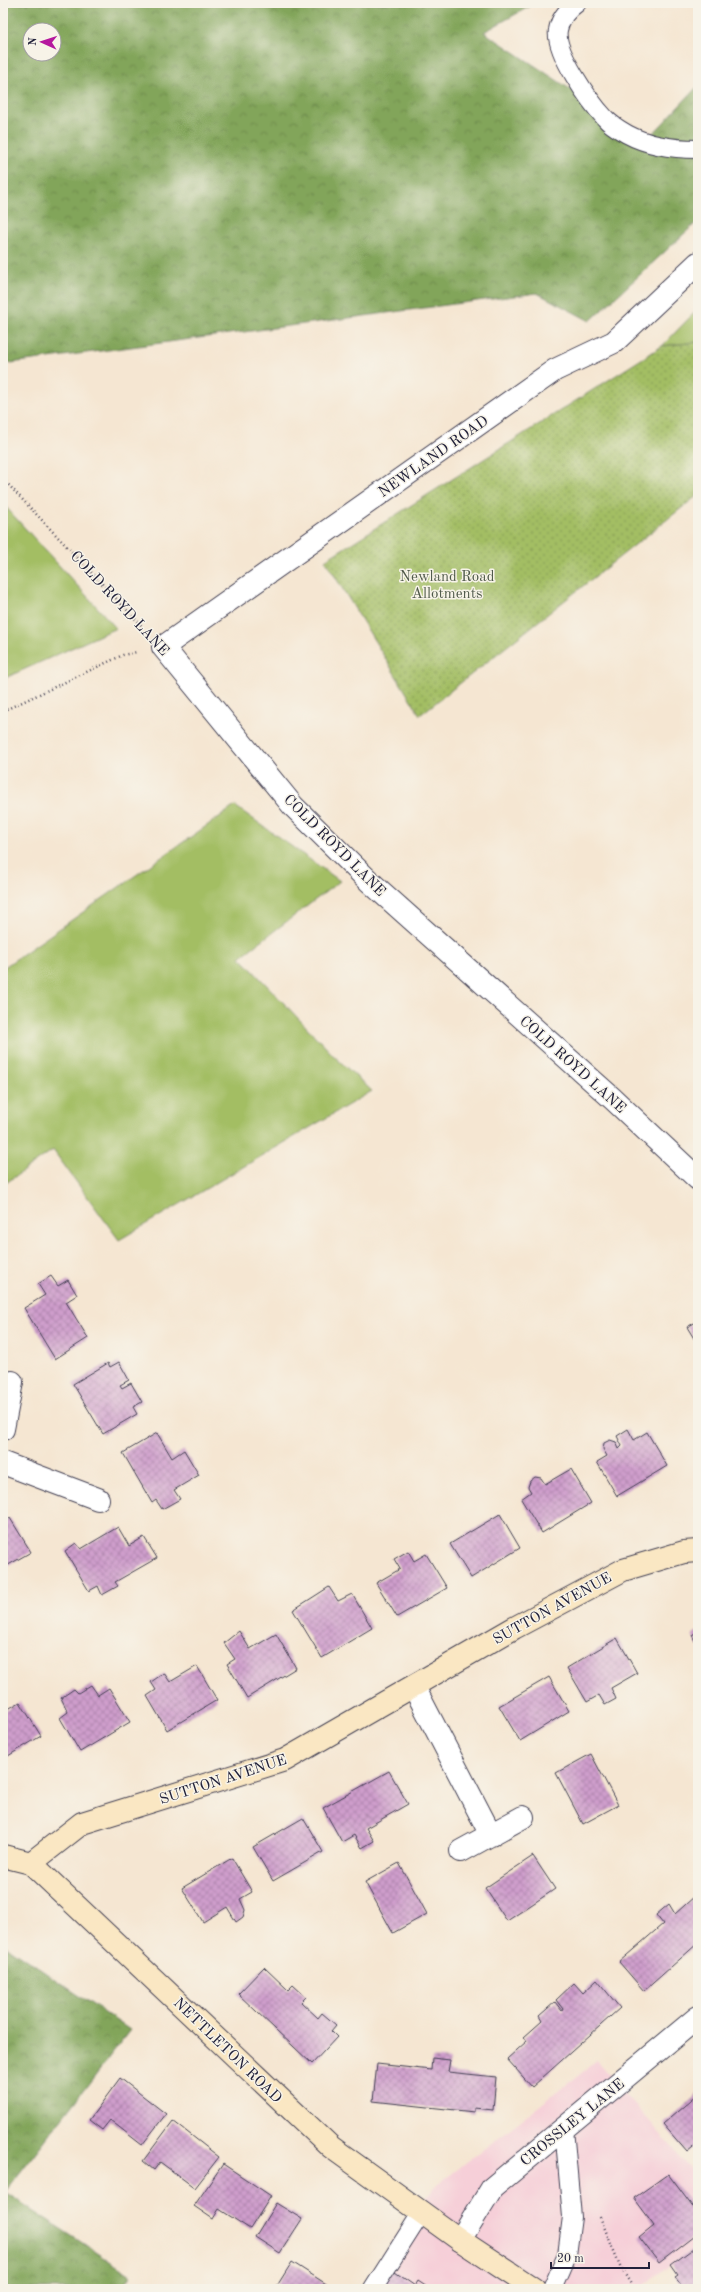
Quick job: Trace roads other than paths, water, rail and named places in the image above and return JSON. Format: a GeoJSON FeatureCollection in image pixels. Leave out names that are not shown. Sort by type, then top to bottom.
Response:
{"type":"FeatureCollection","features":[{"type":"Feature","properties":{"kind":"street","name":"NEWLAND ROAD"},"geometry":{"type":"LineString","coordinates":[[163,647],[555,370],[614,342],[698,263]]}},
{"type":"Feature","properties":{"kind":"street","name":"COLD ROYD LANE"},"geometry":{"type":"LineString","coordinates":[[163,647],[294,806],[369,881],[613,1099],[698,1178]]}},
{"type":"Feature","properties":{"kind":"street"},"geometry":{"type":"LineString","coordinates":[[3,1429],[12,1382]]}},
{"type":"Feature","properties":{"kind":"street"},"geometry":{"type":"LineString","coordinates":[[3,1463],[98,1500]]}},
{"type":"Feature","properties":{"kind":"street","name":"SUTTON AVENUE"},"geometry":{"type":"LineString","coordinates":[[31,1863],[82,1823],[285,1760],[514,1628],[622,1570],[684,1552],[698,1551]]}},
{"type":"Feature","properties":{"kind":"street"},"geometry":{"type":"LineString","coordinates":[[414,1687],[491,1835]]}},
{"type":"Feature","properties":{"kind":"street"},"geometry":{"type":"LineString","coordinates":[[461,1851],[523,1817]]}},
{"type":"Feature","properties":{"kind":"street","name":"NETTLETON ROAD"},"geometry":{"type":"LineString","coordinates":[[3,1856],[31,1863],[331,2147],[460,2240],[534,2289]]}},
{"type":"Feature","properties":{"kind":"street","name":"CROSSLEY LANE"},"geometry":{"type":"LineString","coordinates":[[460,2240],[492,2188],[698,2017]]}},
{"type":"Feature","properties":{"kind":"lane"},"geometry":{"type":"LineString","coordinates":[[577,3],[567,10],[561,21],[558,31],[559,42],[582,88],[605,119],[627,134],[656,146],[698,149]]}},
{"type":"Feature","properties":{"kind":"lane"},"geometry":{"type":"LineString","coordinates":[[552,2289],[567,2255],[572,2217],[564,2129]]}},
{"type":"Feature","properties":{"kind":"lane"},"geometry":{"type":"LineString","coordinates":[[373,2289],[422,2212]]}},
{"type":"Feature","properties":{"kind":"park label","name":"Newland Road Allotments"},"geometry":{"type":"Point","coordinates":[447,584]}}]}
